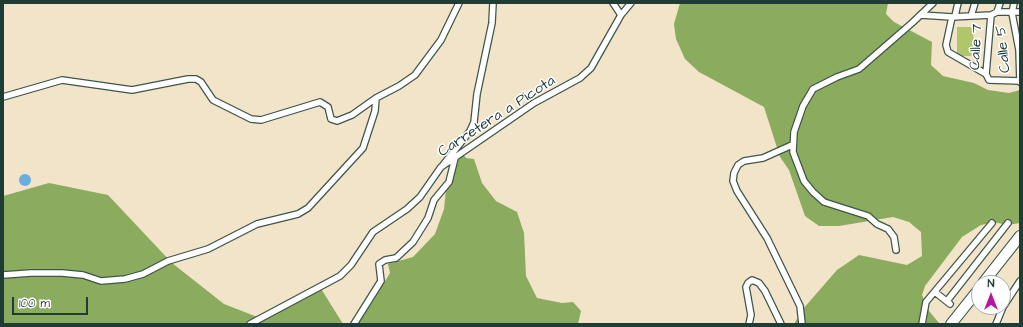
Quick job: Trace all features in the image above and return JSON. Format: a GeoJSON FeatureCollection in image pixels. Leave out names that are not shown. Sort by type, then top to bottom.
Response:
{"type":"FeatureCollection","features":[{"type":"Feature","properties":{"kind":"highway"},"geometry":{"type":"LineString","coordinates":[[989,275],[1020,236]]}},
{"type":"Feature","properties":{"kind":"highway"},"geometry":{"type":"LineString","coordinates":[[951,324],[971,298]]}},
{"type":"Feature","properties":{"kind":"street"},"geometry":{"type":"LineString","coordinates":[[3,97],[62,80],[132,90],[188,79],[196,79],[201,82],[213,100],[251,119],[261,120],[320,102],[328,107],[330,117],[334,121],[352,115],[376,98],[399,86],[415,75],[441,40],[459,3]]}},
{"type":"Feature","properties":{"kind":"street"},"geometry":{"type":"LineString","coordinates":[[441,168],[470,131],[474,122],[477,94],[492,23],[493,3]]}},
{"type":"Feature","properties":{"kind":"street"},"geometry":{"type":"LineString","coordinates":[[613,3],[621,15]]}},
{"type":"Feature","properties":{"kind":"street","name":"Carretera a Picota"},"geometry":{"type":"LineString","coordinates":[[250,324],[340,276],[351,265],[373,232],[407,209],[420,197],[441,168],[534,103],[591,68],[621,15],[631,3]]}},
{"type":"Feature","properties":{"kind":"street"},"geometry":{"type":"LineString","coordinates":[[896,250],[894,237],[888,229],[877,224],[868,216],[824,202],[813,192],[804,181],[793,152],[792,145],[794,132],[803,106],[813,89],[837,77],[859,69],[933,3]]}},
{"type":"Feature","properties":{"kind":"street"},"geometry":{"type":"LineString","coordinates":[[958,3],[953,16],[946,45],[948,52],[986,74]]}},
{"type":"Feature","properties":{"kind":"street"},"geometry":{"type":"LineString","coordinates":[[971,16],[975,3]]}},
{"type":"Feature","properties":{"kind":"street"},"geometry":{"type":"LineString","coordinates":[[997,12],[1000,3]]}},
{"type":"Feature","properties":{"kind":"street"},"geometry":{"type":"LineString","coordinates":[[1012,13],[1014,3]]}},
{"type":"Feature","properties":{"kind":"street"},"geometry":{"type":"LineString","coordinates":[[921,15],[991,16],[997,12],[1020,12]]}},
{"type":"Feature","properties":{"kind":"street","name":"Calle 5"},"geometry":{"type":"LineString","coordinates":[[1012,13],[1018,29],[1020,81]]}},
{"type":"Feature","properties":{"kind":"street","name":"Calle 7"},"geometry":{"type":"LineString","coordinates":[[991,16],[986,74],[989,80],[1020,81]]}},
{"type":"Feature","properties":{"kind":"street"},"geometry":{"type":"LineString","coordinates":[[3,275],[31,272],[62,273],[83,275],[101,281],[125,279],[143,274],[168,261],[208,249],[257,224],[298,214],[308,208],[363,148],[375,111],[376,98]]}},
{"type":"Feature","properties":{"kind":"street"},"geometry":{"type":"LineString","coordinates":[[792,145],[764,158],[744,161],[738,165],[734,173],[733,181],[737,192],[767,238],[800,306],[802,324]]}},
{"type":"Feature","properties":{"kind":"street"},"geometry":{"type":"LineString","coordinates":[[354,324],[381,281],[380,264],[385,260],[396,258],[413,242],[428,218],[434,200],[449,182],[455,158]]}},
{"type":"Feature","properties":{"kind":"street"},"geometry":{"type":"LineString","coordinates":[[922,324],[926,302],[992,223]]}},
{"type":"Feature","properties":{"kind":"street"},"geometry":{"type":"LineString","coordinates":[[935,292],[948,303],[1008,223]]}},
{"type":"Feature","properties":{"kind":"street"},"geometry":{"type":"LineString","coordinates":[[749,324],[751,315],[746,287],[748,282],[752,280],[759,284],[765,291],[781,324]]}},
{"type":"Feature","properties":{"kind":"street"},"geometry":{"type":"LineString","coordinates":[[996,324],[1003,307],[1020,281]]}},
{"type":"Feature","properties":{"kind":"green space"},"geometry":{"type":"Polygon","coordinates":[[[680,3],[888,3],[886,14],[894,22],[932,42],[931,65],[943,76],[974,83],[988,90],[1009,93],[1020,90],[1020,223],[1007,225],[994,222],[981,225],[962,237],[925,286],[922,295],[929,311],[939,323],[794,324],[803,309],[837,270],[859,255],[907,265],[922,256],[921,232],[909,222],[893,217],[839,226],[819,226],[805,216],[789,170],[780,157],[764,107],[699,72],[685,59],[676,39],[674,24],[680,3]]]}},
{"type":"Feature","properties":{"kind":"green space"},"geometry":{"type":"Polygon","coordinates":[[[957,27],[973,27],[974,56],[957,56],[957,27]]]}},
{"type":"Feature","properties":{"kind":"green space"},"geometry":{"type":"Polygon","coordinates":[[[462,153],[466,158],[474,159],[482,183],[496,201],[517,212],[524,233],[526,276],[537,298],[562,303],[573,302],[581,311],[578,324],[356,324],[372,303],[390,273],[388,264],[413,257],[435,234],[444,209],[446,190],[455,158],[462,153]]]}},
{"type":"Feature","properties":{"kind":"green space"},"geometry":{"type":"Polygon","coordinates":[[[49,183],[108,195],[172,263],[224,304],[260,318],[320,287],[343,324],[3,324],[3,196],[49,183]]]}},
{"type":"Feature","properties":{"kind":"water"},"geometry":{"type":"Polygon","coordinates":[[[23,174],[27,174],[31,180],[27,186],[23,186],[19,182],[19,178],[23,174]]]}}]}
